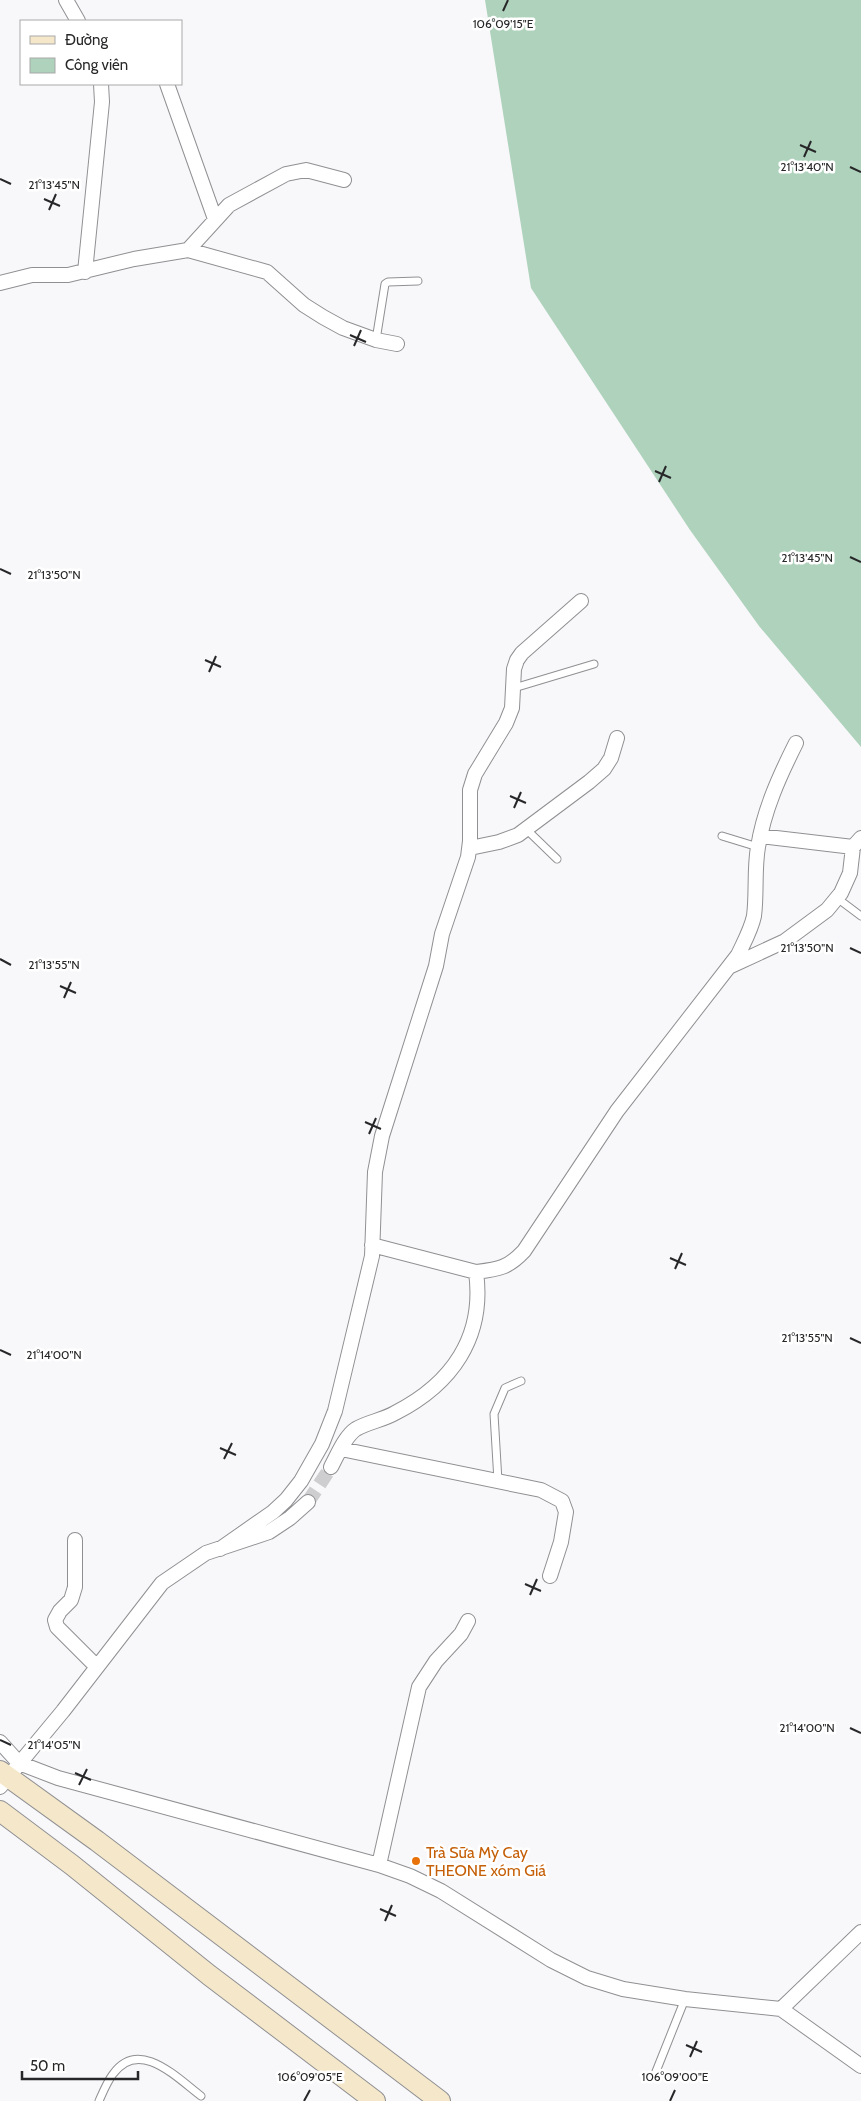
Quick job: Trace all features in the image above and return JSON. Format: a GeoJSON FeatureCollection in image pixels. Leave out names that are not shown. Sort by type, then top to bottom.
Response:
{"type":"FeatureCollection","features":[{"type":"Feature","properties":{"kind":"main road"},"geometry":{"type":"LineString","coordinates":[[7,1774],[440,2101]]}},
{"type":"Feature","properties":{"kind":"main road"},"geometry":{"type":"LineString","coordinates":[[0,1811],[72,1865],[156,1934],[375,2101]]}},
{"type":"Feature","properties":{"kind":"street"},"geometry":{"type":"LineString","coordinates":[[66,0],[77,20]]}},
{"type":"Feature","properties":{"kind":"street"},"geometry":{"type":"LineString","coordinates":[[85,272],[102,102],[101,85]]}},
{"type":"Feature","properties":{"kind":"street"},"geometry":{"type":"LineString","coordinates":[[167,85],[215,219]]}},
{"type":"Feature","properties":{"kind":"street"},"geometry":{"type":"LineString","coordinates":[[188,250],[230,205],[286,174],[306,170],[344,180]]}},
{"type":"Feature","properties":{"kind":"street"},"geometry":{"type":"LineString","coordinates":[[0,283],[32,275],[68,275],[134,259],[188,250],[267,272],[304,305],[343,328],[376,340],[397,344]]}},
{"type":"Feature","properties":{"kind":"street"},"geometry":{"type":"LineString","coordinates":[[220,1549],[273,1512],[286,1500],[301,1481],[322,1444],[335,1411],[372,1246],[376,1172],[382,1136],[436,966],[442,934],[468,857],[470,848],[470,790],[475,774],[506,723],[512,708],[514,670],[517,660],[522,653],[581,601]]}},
{"type":"Feature","properties":{"kind":"street"},"geometry":{"type":"LineString","coordinates":[[470,848],[499,842],[518,835],[604,769],[611,758],[617,738]]}},
{"type":"Feature","properties":{"kind":"street"},"geometry":{"type":"LineString","coordinates":[[372,1246],[476,1272],[494,1270],[512,1264],[524,1251],[617,1111],[738,955],[748,936],[754,916],[759,841],[777,781],[796,744]]}},
{"type":"Feature","properties":{"kind":"street"},"geometry":{"type":"LineString","coordinates":[[728,966],[785,941],[827,910],[837,898],[850,873],[857,842],[759,841]]}},
{"type":"Feature","properties":{"kind":"street"},"geometry":{"type":"LineString","coordinates":[[331,1467],[355,1430],[395,1414],[446,1378],[459,1359],[470,1335],[478,1303],[476,1272]]}},
{"type":"Feature","properties":{"kind":"street"},"geometry":{"type":"LineString","coordinates":[[341,1449],[540,1490],[562,1501],[566,1512],[561,1542],[550,1576]]}},
{"type":"Feature","properties":{"kind":"street"},"geometry":{"type":"LineString","coordinates":[[7,1774],[63,1711],[162,1583],[206,1553],[269,1532],[290,1518],[308,1502]]}},
{"type":"Feature","properties":{"kind":"street"},"geometry":{"type":"LineString","coordinates":[[75,1540],[75,1587],[73,1595],[56,1620],[57,1627],[97,1667]]}},
{"type":"Feature","properties":{"kind":"street"},"geometry":{"type":"LineString","coordinates":[[378,1865],[419,1687],[436,1661],[460,1634],[468,1620]]}},
{"type":"Feature","properties":{"kind":"street"},"geometry":{"type":"LineString","coordinates":[[0,1742],[7,1774]]}},
{"type":"Feature","properties":{"kind":"street"},"geometry":{"type":"LineString","coordinates":[[7,1774],[58,1778],[378,1865],[410,1876],[442,1892],[551,1960],[587,1978],[623,1989],[685,1999],[781,2009],[861,2066]]}},
{"type":"Feature","properties":{"kind":"street"},"geometry":{"type":"LineString","coordinates":[[781,2009],[861,1932]]}},
{"type":"Feature","properties":{"kind":"lane"},"geometry":{"type":"LineString","coordinates":[[376,340],[385,284],[388,282],[418,281]]}},
{"type":"Feature","properties":{"kind":"lane"},"geometry":{"type":"LineString","coordinates":[[514,688],[594,664]]}},
{"type":"Feature","properties":{"kind":"lane"},"geometry":{"type":"LineString","coordinates":[[526,828],[557,859]]}},
{"type":"Feature","properties":{"kind":"lane"},"geometry":{"type":"LineString","coordinates":[[722,836],[759,841]]}},
{"type":"Feature","properties":{"kind":"lane"},"geometry":{"type":"LineString","coordinates":[[837,898],[861,916]]}},
{"type":"Feature","properties":{"kind":"lane"},"geometry":{"type":"LineString","coordinates":[[498,1481],[494,1414],[505,1388],[521,1380]]}},
{"type":"Feature","properties":{"kind":"lane"},"geometry":{"type":"LineString","coordinates":[[655,2074],[685,1999]]}},
{"type":"Feature","properties":{"kind":"lane"},"geometry":{"type":"LineString","coordinates":[[98,2101],[113,2074],[126,2061],[138,2058],[161,2066],[201,2096]]}},
{"type":"Feature","properties":{"kind":"green space"},"geometry":{"type":"Polygon","coordinates":[[[485,0],[861,0],[861,747],[759,626],[690,530],[531,288],[485,0]]]}},
{"type":"Feature","properties":{"kind":"tunnel"},"geometry":{"type":"LineString","coordinates":[[308,1502],[331,1467]]}},
{"type":"Feature","properties":{"kind":"place","name":"Trà Sữa Mỳ Cay THEONE xóm Giá"},"geometry":{"type":"Point","coordinates":[416,1861]}}]}
